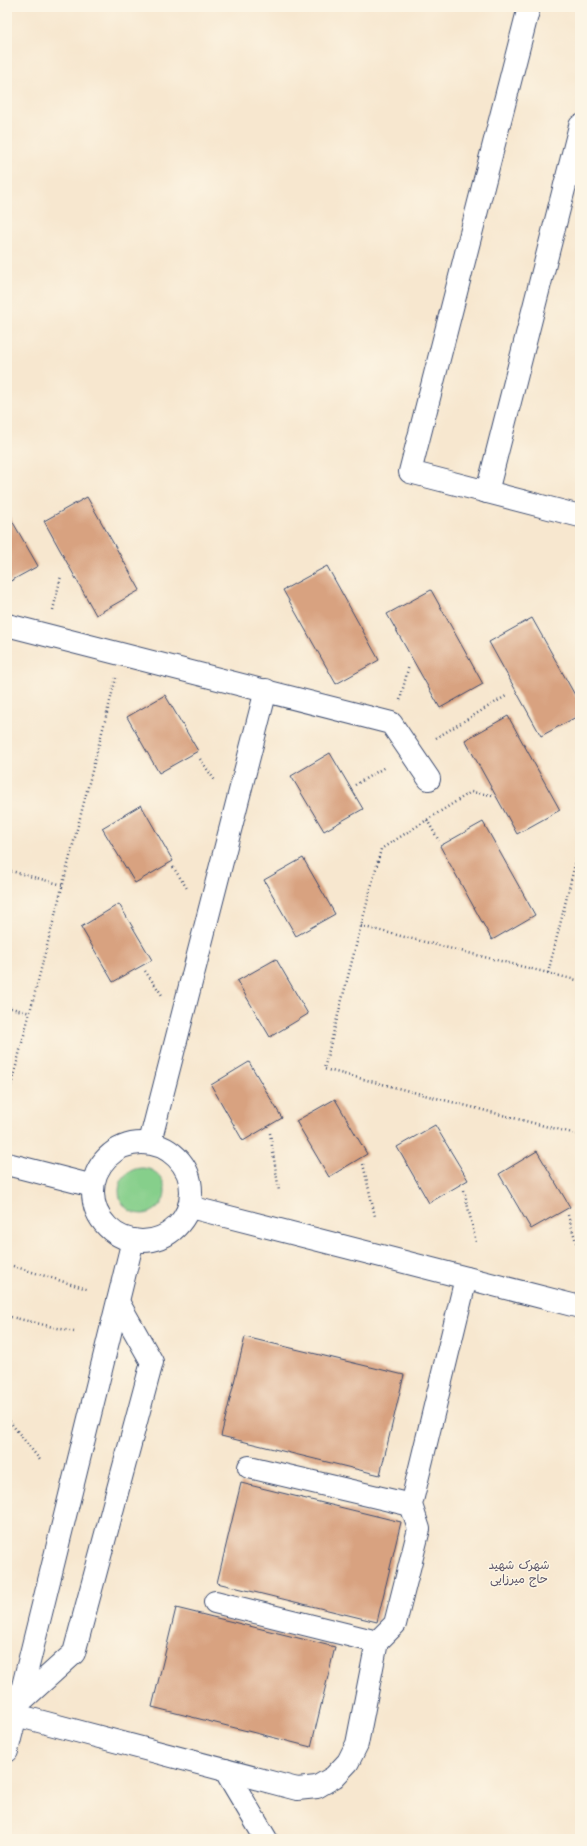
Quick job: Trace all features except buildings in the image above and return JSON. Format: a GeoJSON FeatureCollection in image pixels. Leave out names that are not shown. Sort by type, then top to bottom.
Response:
{"type":"FeatureCollection","features":[{"type":"Feature","properties":{"kind":"street"},"geometry":{"type":"LineString","coordinates":[[529,7],[410,472],[580,516]]}},
{"type":"Feature","properties":{"kind":"street"},"geometry":{"type":"LineString","coordinates":[[487,492],[580,126]]}},
{"type":"Feature","properties":{"kind":"street"},"geometry":{"type":"LineString","coordinates":[[7,625],[266,690],[390,723],[429,779]]}},
{"type":"Feature","properties":{"kind":"street"},"geometry":{"type":"LineString","coordinates":[[150,1142],[266,690]]}},
{"type":"Feature","properties":{"kind":"street"},"geometry":{"type":"LineString","coordinates":[[150,1142],[165,1148],[178,1157],[187,1170],[192,1185],[190,1207],[186,1216],[175,1229],[161,1238],[144,1242],[133,1240],[112,1231],[101,1219],[94,1204],[93,1186],[97,1170],[106,1157],[119,1148],[129,1144],[150,1142]]}},
{"type":"Feature","properties":{"kind":"street"},"geometry":{"type":"LineString","coordinates":[[7,1164],[93,1186]]}},
{"type":"Feature","properties":{"kind":"street"},"geometry":{"type":"LineString","coordinates":[[190,1207],[580,1307]]}},
{"type":"Feature","properties":{"kind":"street"},"geometry":{"type":"LineString","coordinates":[[7,1751],[133,1240]]}},
{"type":"Feature","properties":{"kind":"street"},"geometry":{"type":"LineString","coordinates":[[18,1708],[225,1770],[297,1789],[317,1787],[334,1777],[348,1762],[358,1744],[377,1642],[395,1624],[419,1529],[411,1505],[466,1278]]}},
{"type":"Feature","properties":{"kind":"street"},"geometry":{"type":"LineString","coordinates":[[18,1708],[74,1653],[152,1362],[118,1302]]}},
{"type":"Feature","properties":{"kind":"street"},"geometry":{"type":"LineString","coordinates":[[249,1467],[411,1505]]}},
{"type":"Feature","properties":{"kind":"street"},"geometry":{"type":"LineString","coordinates":[[215,1602],[377,1642]]}},
{"type":"Feature","properties":{"kind":"street"},"geometry":{"type":"LineString","coordinates":[[225,1770],[266,1839]]}},
{"type":"Feature","properties":{"kind":"path"},"geometry":{"type":"LineString","coordinates":[[52,613],[61,576]]}},
{"type":"Feature","properties":{"kind":"path"},"geometry":{"type":"LineString","coordinates":[[400,701],[409,664]]}},
{"type":"Feature","properties":{"kind":"path"},"geometry":{"type":"LineString","coordinates":[[7,1101],[117,672]]}},
{"type":"Feature","properties":{"kind":"path"},"geometry":{"type":"LineString","coordinates":[[436,738],[506,696]]}},
{"type":"Feature","properties":{"kind":"path"},"geometry":{"type":"LineString","coordinates":[[200,760],[218,786]]}},
{"type":"Feature","properties":{"kind":"path"},"geometry":{"type":"LineString","coordinates":[[354,785],[384,767]]}},
{"type":"Feature","properties":{"kind":"path"},"geometry":{"type":"LineString","coordinates":[[492,795],[471,792],[381,849],[324,1069],[580,1135]]}},
{"type":"Feature","properties":{"kind":"path"},"geometry":{"type":"LineString","coordinates":[[427,820],[439,841]]}},
{"type":"Feature","properties":{"kind":"path"},"geometry":{"type":"LineString","coordinates":[[548,973],[580,844]]}},
{"type":"Feature","properties":{"kind":"path"},"geometry":{"type":"LineString","coordinates":[[172,867],[192,894]]}},
{"type":"Feature","properties":{"kind":"path"},"geometry":{"type":"LineString","coordinates":[[7,870],[63,885]]}},
{"type":"Feature","properties":{"kind":"path"},"geometry":{"type":"LineString","coordinates":[[361,926],[580,981]]}},
{"type":"Feature","properties":{"kind":"path"},"geometry":{"type":"LineString","coordinates":[[145,971],[166,1000]]}},
{"type":"Feature","properties":{"kind":"path"},"geometry":{"type":"LineString","coordinates":[[7,1007],[30,1013]]}},
{"type":"Feature","properties":{"kind":"path"},"geometry":{"type":"LineString","coordinates":[[270,1133],[279,1191]]}},
{"type":"Feature","properties":{"kind":"path"},"geometry":{"type":"LineString","coordinates":[[363,1164],[375,1216]]}},
{"type":"Feature","properties":{"kind":"path"},"geometry":{"type":"LineString","coordinates":[[464,1190],[476,1242]]}},
{"type":"Feature","properties":{"kind":"path"},"geometry":{"type":"LineString","coordinates":[[568,1215],[580,1255]]}},
{"type":"Feature","properties":{"kind":"path"},"geometry":{"type":"LineString","coordinates":[[13,1266],[86,1289]]}},
{"type":"Feature","properties":{"kind":"path"},"geometry":{"type":"LineString","coordinates":[[7,1316],[74,1332]]}},
{"type":"Feature","properties":{"kind":"path"},"geometry":{"type":"LineString","coordinates":[[7,1418],[40,1460]]}},
{"type":"Feature","properties":{"kind":"green space"},"geometry":{"type":"Polygon","coordinates":[[[142,1168],[155,1172],[161,1178],[165,1191],[161,1204],[155,1210],[142,1214],[129,1210],[123,1204],[119,1191],[123,1178],[129,1172],[142,1168]]]}},
{"type":"Feature","properties":{"kind":"district","name":"شهرک شهید حاج میرزایی"},"geometry":{"type":"Point","coordinates":[519,1572]}}]}
